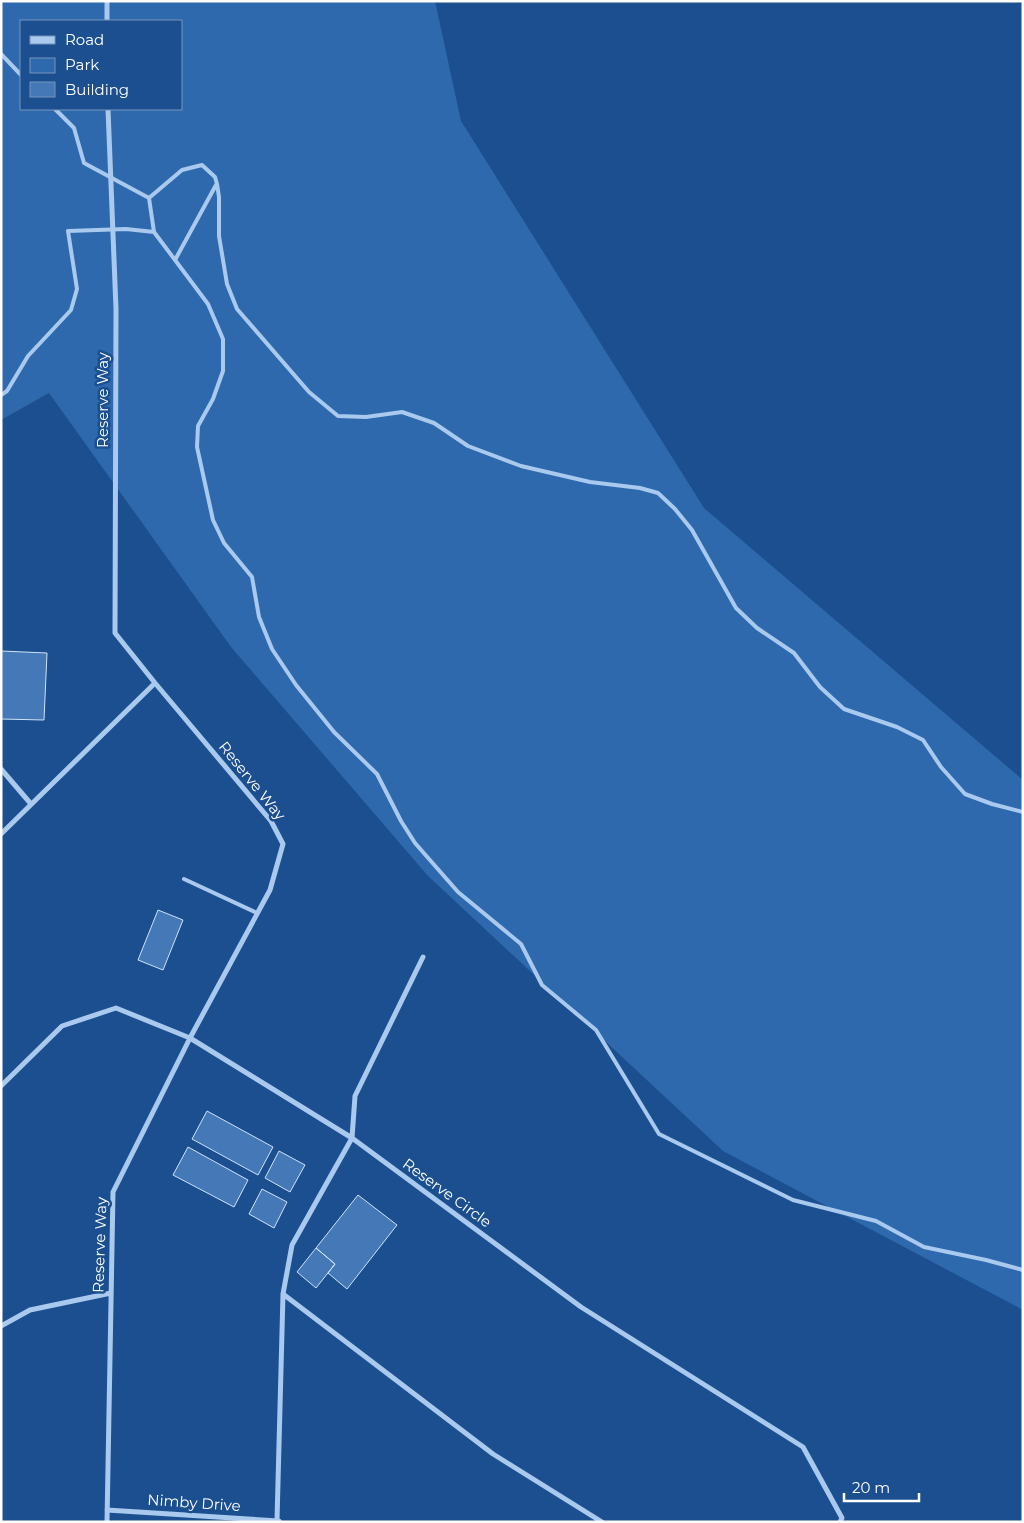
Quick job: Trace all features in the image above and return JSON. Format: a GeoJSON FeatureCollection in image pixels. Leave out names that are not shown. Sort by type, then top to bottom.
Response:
{"type":"FeatureCollection","features":[{"type":"Feature","properties":{"kind":"street"},"geometry":{"type":"LineString","coordinates":[[107,1],[107,20]]}},
{"type":"Feature","properties":{"kind":"street","name":"Reserve Way"},"geometry":{"type":"LineString","coordinates":[[107,1522],[113,1192],[190,1038],[270,890],[283,844],[271,821],[155,684],[115,633],[116,309],[108,110]]}},
{"type":"Feature","properties":{"kind":"street"},"geometry":{"type":"LineString","coordinates":[[1,834],[155,684]]}},
{"type":"Feature","properties":{"kind":"street"},"geometry":{"type":"LineString","coordinates":[[1,769],[31,804]]}},
{"type":"Feature","properties":{"kind":"street"},"geometry":{"type":"LineString","coordinates":[[279,1521],[283,1294],[292,1245],[352,1138],[355,1096],[423,957]]}},
{"type":"Feature","properties":{"kind":"street","name":"Reserve Circle"},"geometry":{"type":"LineString","coordinates":[[1,1086],[62,1026],[116,1008],[190,1038],[352,1138],[581,1307],[803,1447],[842,1518],[840,1522]]}},
{"type":"Feature","properties":{"kind":"street"},"geometry":{"type":"LineString","coordinates":[[1,1326],[30,1310],[111,1293]]}},
{"type":"Feature","properties":{"kind":"street"},"geometry":{"type":"LineString","coordinates":[[283,1294],[493,1454],[602,1522]]}},
{"type":"Feature","properties":{"kind":"street","name":"Nimby Drive"},"geometry":{"type":"LineString","coordinates":[[107,1510],[279,1521]]}},
{"type":"Feature","properties":{"kind":"lane"},"geometry":{"type":"LineString","coordinates":[[1,54],[20,74]]}},
{"type":"Feature","properties":{"kind":"lane"},"geometry":{"type":"LineString","coordinates":[[56,110],[74,128],[84,163],[149,198]]}},
{"type":"Feature","properties":{"kind":"lane"},"geometry":{"type":"LineString","coordinates":[[149,198],[182,170],[202,164],[215,177],[220,197],[219,236],[227,284],[237,309],[309,392],[338,416],[366,417],[402,412],[434,423],[468,446],[521,466],[590,482],[640,488],[658,493],[675,509],[692,530],[736,608],[757,628],[794,653],[820,687],[844,709],[896,727],[923,740],[941,767],[965,794],[992,804],[1023,812]]}},
{"type":"Feature","properties":{"kind":"lane"},"geometry":{"type":"LineString","coordinates":[[175,260],[217,184]]}},
{"type":"Feature","properties":{"kind":"lane"},"geometry":{"type":"LineString","coordinates":[[149,198],[154,232],[208,304],[224,338],[223,371],[213,399],[198,426],[197,447],[213,520],[224,543],[252,577],[259,617],[272,649],[296,685],[334,732],[378,774],[401,821],[415,843],[458,892],[520,944],[542,985],[596,1030],[659,1134],[793,1200],[876,1220],[924,1247],[1023,1270]]}},
{"type":"Feature","properties":{"kind":"lane"},"geometry":{"type":"LineString","coordinates":[[1,395],[7,391],[28,356],[71,310],[77,289],[68,231],[126,229],[154,232]]}},
{"type":"Feature","properties":{"kind":"lane"},"geometry":{"type":"LineString","coordinates":[[184,879],[258,913]]}},
{"type":"Feature","properties":{"kind":"green space"},"geometry":{"type":"Polygon","coordinates":[[[1,1],[435,1],[461,121],[704,508],[1023,780],[1023,1310],[723,1151],[428,876],[231,647],[49,393],[1,420],[1,1]]]}},
{"type":"Feature","properties":{"kind":"building"},"geometry":{"type":"Polygon","coordinates":[[[1,651],[47,653],[44,720],[1,719],[1,651]]]}},
{"type":"Feature","properties":{"kind":"building"},"geometry":{"type":"Polygon","coordinates":[[[158,910],[183,920],[163,970],[138,960],[158,910]]]}},
{"type":"Feature","properties":{"kind":"building"},"geometry":{"type":"Polygon","coordinates":[[[207,1111],[273,1147],[258,1175],[192,1139],[207,1111]]]}},
{"type":"Feature","properties":{"kind":"building"},"geometry":{"type":"Polygon","coordinates":[[[188,1147],[248,1180],[234,1207],[173,1175],[188,1147]]]}},
{"type":"Feature","properties":{"kind":"building"},"geometry":{"type":"Polygon","coordinates":[[[279,1151],[305,1165],[290,1192],[265,1178],[279,1151]]]}},
{"type":"Feature","properties":{"kind":"building"},"geometry":{"type":"Polygon","coordinates":[[[262,1189],[287,1202],[274,1228],[249,1214],[262,1189]]]}},
{"type":"Feature","properties":{"kind":"building"},"geometry":{"type":"Polygon","coordinates":[[[358,1195],[397,1225],[347,1289],[328,1273],[335,1264],[316,1248],[358,1195]]]}},
{"type":"Feature","properties":{"kind":"building"},"geometry":{"type":"Polygon","coordinates":[[[316,1248],[335,1264],[316,1288],[297,1272],[316,1248]]]}}]}
